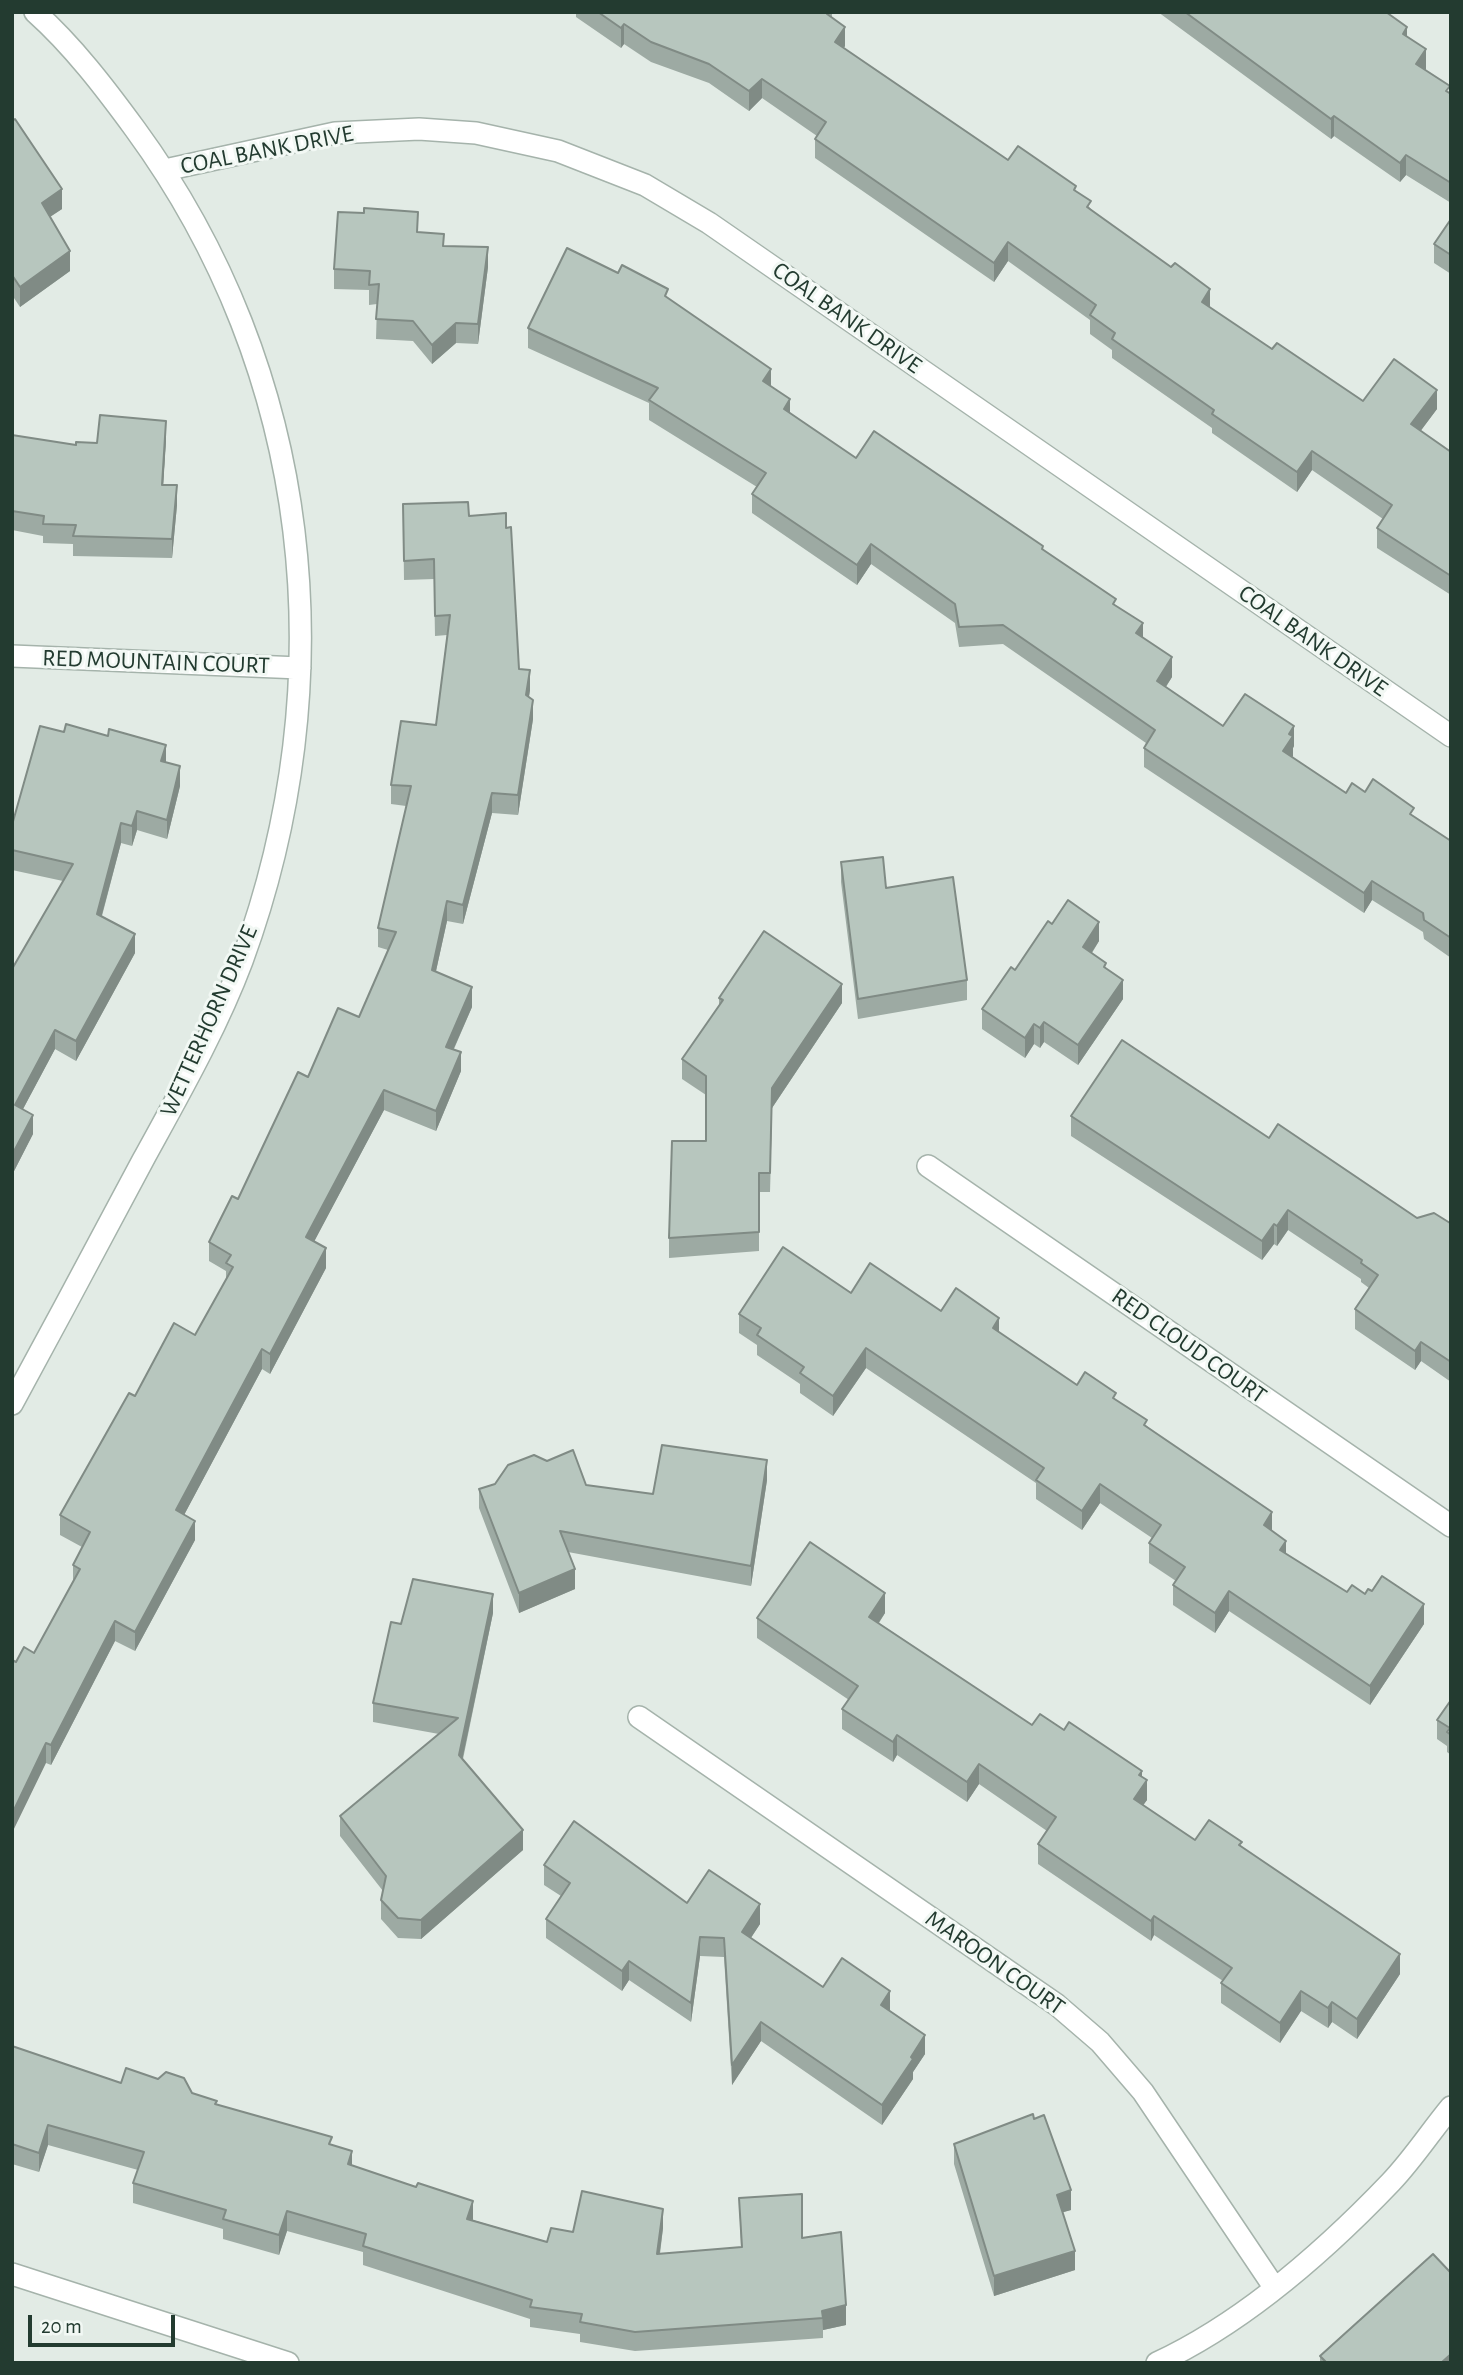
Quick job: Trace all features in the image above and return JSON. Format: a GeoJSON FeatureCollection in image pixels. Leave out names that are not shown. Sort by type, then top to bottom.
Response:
{"type":"FeatureCollection","features":[{"type":"Feature","properties":{"kind":"street","name":"WETTERHORN DRIVE"},"geometry":{"type":"LineString","coordinates":[[12,1404],[193,1069],[241,964],[272,870],[290,770],[300,668],[295,533],[278,433],[256,358],[215,257],[164,170],[105,88],[35,12]]}},
{"type":"Feature","properties":{"kind":"street","name":"COAL BANK DRIVE"},"geometry":{"type":"LineString","coordinates":[[164,170],[335,133],[419,129],[476,133],[558,150],[645,185],[709,223],[1451,736]]}},
{"type":"Feature","properties":{"kind":"street","name":"RED MOUNTAIN COURT"},"geometry":{"type":"LineString","coordinates":[[12,656],[300,668]]}},
{"type":"Feature","properties":{"kind":"street","name":"RED CLOUD COURT"},"geometry":{"type":"LineString","coordinates":[[928,1167],[1451,1526]]}},
{"type":"Feature","properties":{"kind":"street","name":"MAROON COURT"},"geometry":{"type":"LineString","coordinates":[[639,1717],[1057,2005],[1100,2042],[1143,2092],[1274,2287]]}},
{"type":"Feature","properties":{"kind":"street"},"geometry":{"type":"LineString","coordinates":[[1157,2363],[1184,2350],[1274,2287],[1330,2243],[1393,2180],[1451,2107]]}},
{"type":"Feature","properties":{"kind":"street"},"geometry":{"type":"LineString","coordinates":[[12,2274],[288,2363]]}},
{"type":"Feature","properties":{"kind":"building"},"geometry":{"type":"Polygon","coordinates":[[[598,12],[828,12],[827,14],[845,27],[835,42],[1008,160],[1018,146],[1076,186],[1074,190],[1091,201],[1087,207],[1171,267],[1175,263],[1210,289],[1202,302],[1272,349],[1277,343],[1363,401],[1394,359],[1437,390],[1411,424],[1451,452],[1451,576],[1377,528],[1392,505],[1312,451],[1297,472],[1212,414],[1214,410],[1112,339],[1115,333],[1090,315],[1096,305],[1008,242],[994,263],[815,139],[826,122],[762,79],[749,91],[709,64],[651,42],[624,24],[621,28],[598,12]]]}},
{"type":"Feature","properties":{"kind":"building"},"geometry":{"type":"Polygon","coordinates":[[[1185,12],[1386,12],[1407,27],[1403,34],[1426,49],[1416,64],[1450,86],[1446,91],[1451,94],[1451,183],[1406,155],[1400,163],[1334,116],[1331,119],[1185,12]]]}},
{"type":"Feature","properties":{"kind":"building"},"geometry":{"type":"Polygon","coordinates":[[[15,119],[62,189],[42,203],[70,251],[20,287],[12,275],[12,121],[15,119]]]}},
{"type":"Feature","properties":{"kind":"building"},"geometry":{"type":"Polygon","coordinates":[[[364,208],[418,212],[417,232],[444,234],[443,246],[488,247],[478,324],[456,323],[432,345],[413,321],[376,319],[379,284],[369,285],[370,271],[334,269],[338,212],[364,213],[364,208]]]}},
{"type":"Feature","properties":{"kind":"building"},"geometry":{"type":"Polygon","coordinates":[[[1451,219],[1451,255],[1434,244],[1451,219]]]}},
{"type":"Feature","properties":{"kind":"building"},"geometry":{"type":"Polygon","coordinates":[[[567,248],[618,273],[622,265],[668,289],[665,296],[771,369],[763,381],[790,399],[784,409],[856,458],[874,431],[1116,599],[1113,604],[1143,623],[1136,633],[1172,657],[1157,681],[1223,726],[1245,694],[1294,726],[1289,734],[1293,736],[1283,751],[1346,793],[1352,783],[1365,792],[1373,779],[1414,808],[1410,814],[1451,841],[1451,938],[1424,920],[1423,913],[1372,881],[1364,893],[1144,748],[1155,730],[1003,625],[959,627],[955,604],[871,544],[857,565],[752,494],[766,473],[649,400],[658,388],[528,328],[567,248]]]}},
{"type":"Feature","properties":{"kind":"building"},"geometry":{"type":"Polygon","coordinates":[[[100,415],[166,421],[162,485],[177,485],[172,539],[73,536],[76,525],[43,524],[44,516],[12,511],[12,435],[76,445],[76,442],[97,443],[100,415]]]}},
{"type":"Feature","properties":{"kind":"building"},"geometry":{"type":"Polygon","coordinates":[[[468,502],[469,516],[506,513],[506,528],[511,527],[519,669],[530,670],[526,695],[533,700],[518,795],[492,793],[463,905],[447,901],[432,970],[472,987],[446,1047],[461,1052],[436,1111],[384,1090],[306,1237],[326,1248],[270,1354],[262,1349],[176,1510],[195,1521],[135,1632],[115,1621],[51,1745],[46,1743],[12,1814],[12,1660],[16,1662],[24,1647],[34,1653],[80,1569],[73,1565],[90,1532],[60,1515],[129,1393],[135,1396],[174,1323],[195,1335],[233,1267],[226,1263],[231,1255],[209,1242],[232,1196],[238,1199],[298,1072],[308,1077],[338,1008],[359,1017],[396,932],[378,928],[411,786],[391,785],[401,721],[436,725],[450,615],[435,616],[434,559],[404,561],[403,504],[468,502]]]}},
{"type":"Feature","properties":{"kind":"building"},"geometry":{"type":"Polygon","coordinates":[[[66,724],[108,736],[109,729],[166,745],[161,761],[180,766],[167,820],[137,811],[132,826],[121,823],[97,914],[135,934],[76,1041],[55,1030],[15,1105],[33,1115],[12,1155],[12,969],[73,864],[12,850],[12,825],[40,726],[64,732],[66,724]]]}},
{"type":"Feature","properties":{"kind":"building"},"geometry":{"type":"Polygon","coordinates":[[[883,857],[886,888],[953,877],[967,980],[858,999],[841,862],[883,857]]]}},
{"type":"Feature","properties":{"kind":"building"},"geometry":{"type":"Polygon","coordinates":[[[1068,900],[1099,922],[1083,947],[1106,963],[1104,967],[1123,980],[1078,1045],[1044,1022],[1040,1028],[1034,1024],[1025,1038],[982,1009],[1011,967],[1015,970],[1048,921],[1052,924],[1068,900]]]}},
{"type":"Feature","properties":{"kind":"building"},"geometry":{"type":"Polygon","coordinates":[[[764,931],[842,984],[772,1088],[770,1173],[759,1173],[759,1232],[669,1238],[672,1141],[706,1141],[706,1076],[682,1059],[723,1000],[719,998],[764,931]]]}},
{"type":"Feature","properties":{"kind":"building"},"geometry":{"type":"Polygon","coordinates":[[[1122,1040],[1269,1138],[1278,1124],[1417,1218],[1434,1213],[1450,1223],[1451,1362],[1421,1342],[1415,1351],[1355,1309],[1378,1275],[1361,1263],[1362,1260],[1288,1210],[1262,1241],[1071,1116],[1122,1040]]]}},
{"type":"Feature","properties":{"kind":"building"},"geometry":{"type":"Polygon","coordinates":[[[783,1247],[851,1293],[870,1263],[941,1311],[956,1288],[999,1318],[993,1328],[1077,1385],[1085,1372],[1116,1393],[1113,1398],[1147,1420],[1144,1425],[1272,1512],[1264,1525],[1286,1541],[1280,1550],[1347,1592],[1352,1585],[1365,1594],[1368,1589],[1372,1591],[1382,1576],[1424,1604],[1370,1686],[1229,1591],[1215,1613],[1173,1585],[1185,1567],[1149,1543],[1161,1525],[1100,1484],[1082,1511],[1036,1480],[1044,1468],[866,1348],[833,1396],[800,1373],[804,1367],[757,1335],[761,1328],[739,1314],[783,1247]]]}},
{"type":"Feature","properties":{"kind":"building"},"geometry":{"type":"Polygon","coordinates":[[[662,1445],[767,1460],[751,1566],[560,1531],[575,1569],[519,1593],[479,1489],[495,1484],[508,1465],[534,1455],[547,1461],[573,1450],[586,1485],[653,1494],[662,1445]]]}},
{"type":"Feature","properties":{"kind":"building"},"geometry":{"type":"Polygon","coordinates":[[[810,1542],[885,1593],[869,1617],[1032,1725],[1040,1714],[1064,1730],[1069,1722],[1142,1771],[1139,1775],[1147,1780],[1134,1799],[1195,1840],[1209,1820],[1242,1842],[1239,1845],[1400,1954],[1357,2019],[1332,2002],[1328,2008],[1301,1991],[1280,2023],[1221,1983],[1232,1968],[1154,1916],[1151,1921],[1038,1844],[1056,1817],[979,1764],[967,1782],[897,1735],[893,1742],[842,1709],[858,1686],[757,1618],[810,1542]]]}},
{"type":"Feature","properties":{"kind":"building"},"geometry":{"type":"Polygon","coordinates":[[[413,1579],[493,1594],[459,1755],[523,1830],[421,1920],[398,1918],[381,1900],[386,1876],[340,1816],[458,1718],[373,1703],[391,1622],[401,1624],[413,1579]]]}},
{"type":"Feature","properties":{"kind":"building"},"geometry":{"type":"Polygon","coordinates":[[[1451,1700],[1451,1735],[1447,1732],[1450,1728],[1437,1720],[1451,1700]]]}},
{"type":"Feature","properties":{"kind":"building"},"geometry":{"type":"Polygon","coordinates":[[[574,1821],[687,1903],[709,1870],[760,1904],[742,1932],[823,1987],[842,1958],[890,1991],[881,2005],[925,2035],[911,2057],[913,2059],[882,2105],[761,2022],[732,2065],[724,1938],[700,1937],[691,2003],[629,1961],[622,1971],[546,1919],[570,1883],[544,1865],[574,1821]]]}},
{"type":"Feature","properties":{"kind":"building"},"geometry":{"type":"Polygon","coordinates":[[[12,2046],[121,2083],[126,2068],[158,2079],[166,2072],[184,2078],[192,2093],[217,2101],[215,2104],[332,2137],[329,2144],[352,2151],[348,2164],[416,2187],[418,2183],[473,2201],[467,2219],[547,2242],[551,2228],[573,2232],[582,2191],[663,2209],[657,2254],[742,2247],[739,2198],[802,2194],[802,2238],[841,2232],[846,2305],[822,2311],[823,2318],[635,2332],[580,2322],[582,2314],[530,2307],[532,2300],[363,2246],[366,2234],[287,2211],[279,2235],[223,2219],[226,2210],[133,2183],[144,2152],[48,2125],[39,2153],[12,2144],[12,2046]]]}},
{"type":"Feature","properties":{"kind":"building"},"geometry":{"type":"Polygon","coordinates":[[[1033,2114],[1034,2119],[1044,2115],[1071,2190],[1057,2195],[1075,2251],[994,2276],[954,2144],[1033,2114]]]}},
{"type":"Feature","properties":{"kind":"building"},"geometry":{"type":"Polygon","coordinates":[[[1433,2254],[1451,2273],[1451,2354],[1441,2363],[1327,2363],[1320,2356],[1433,2254]]]}}]}
